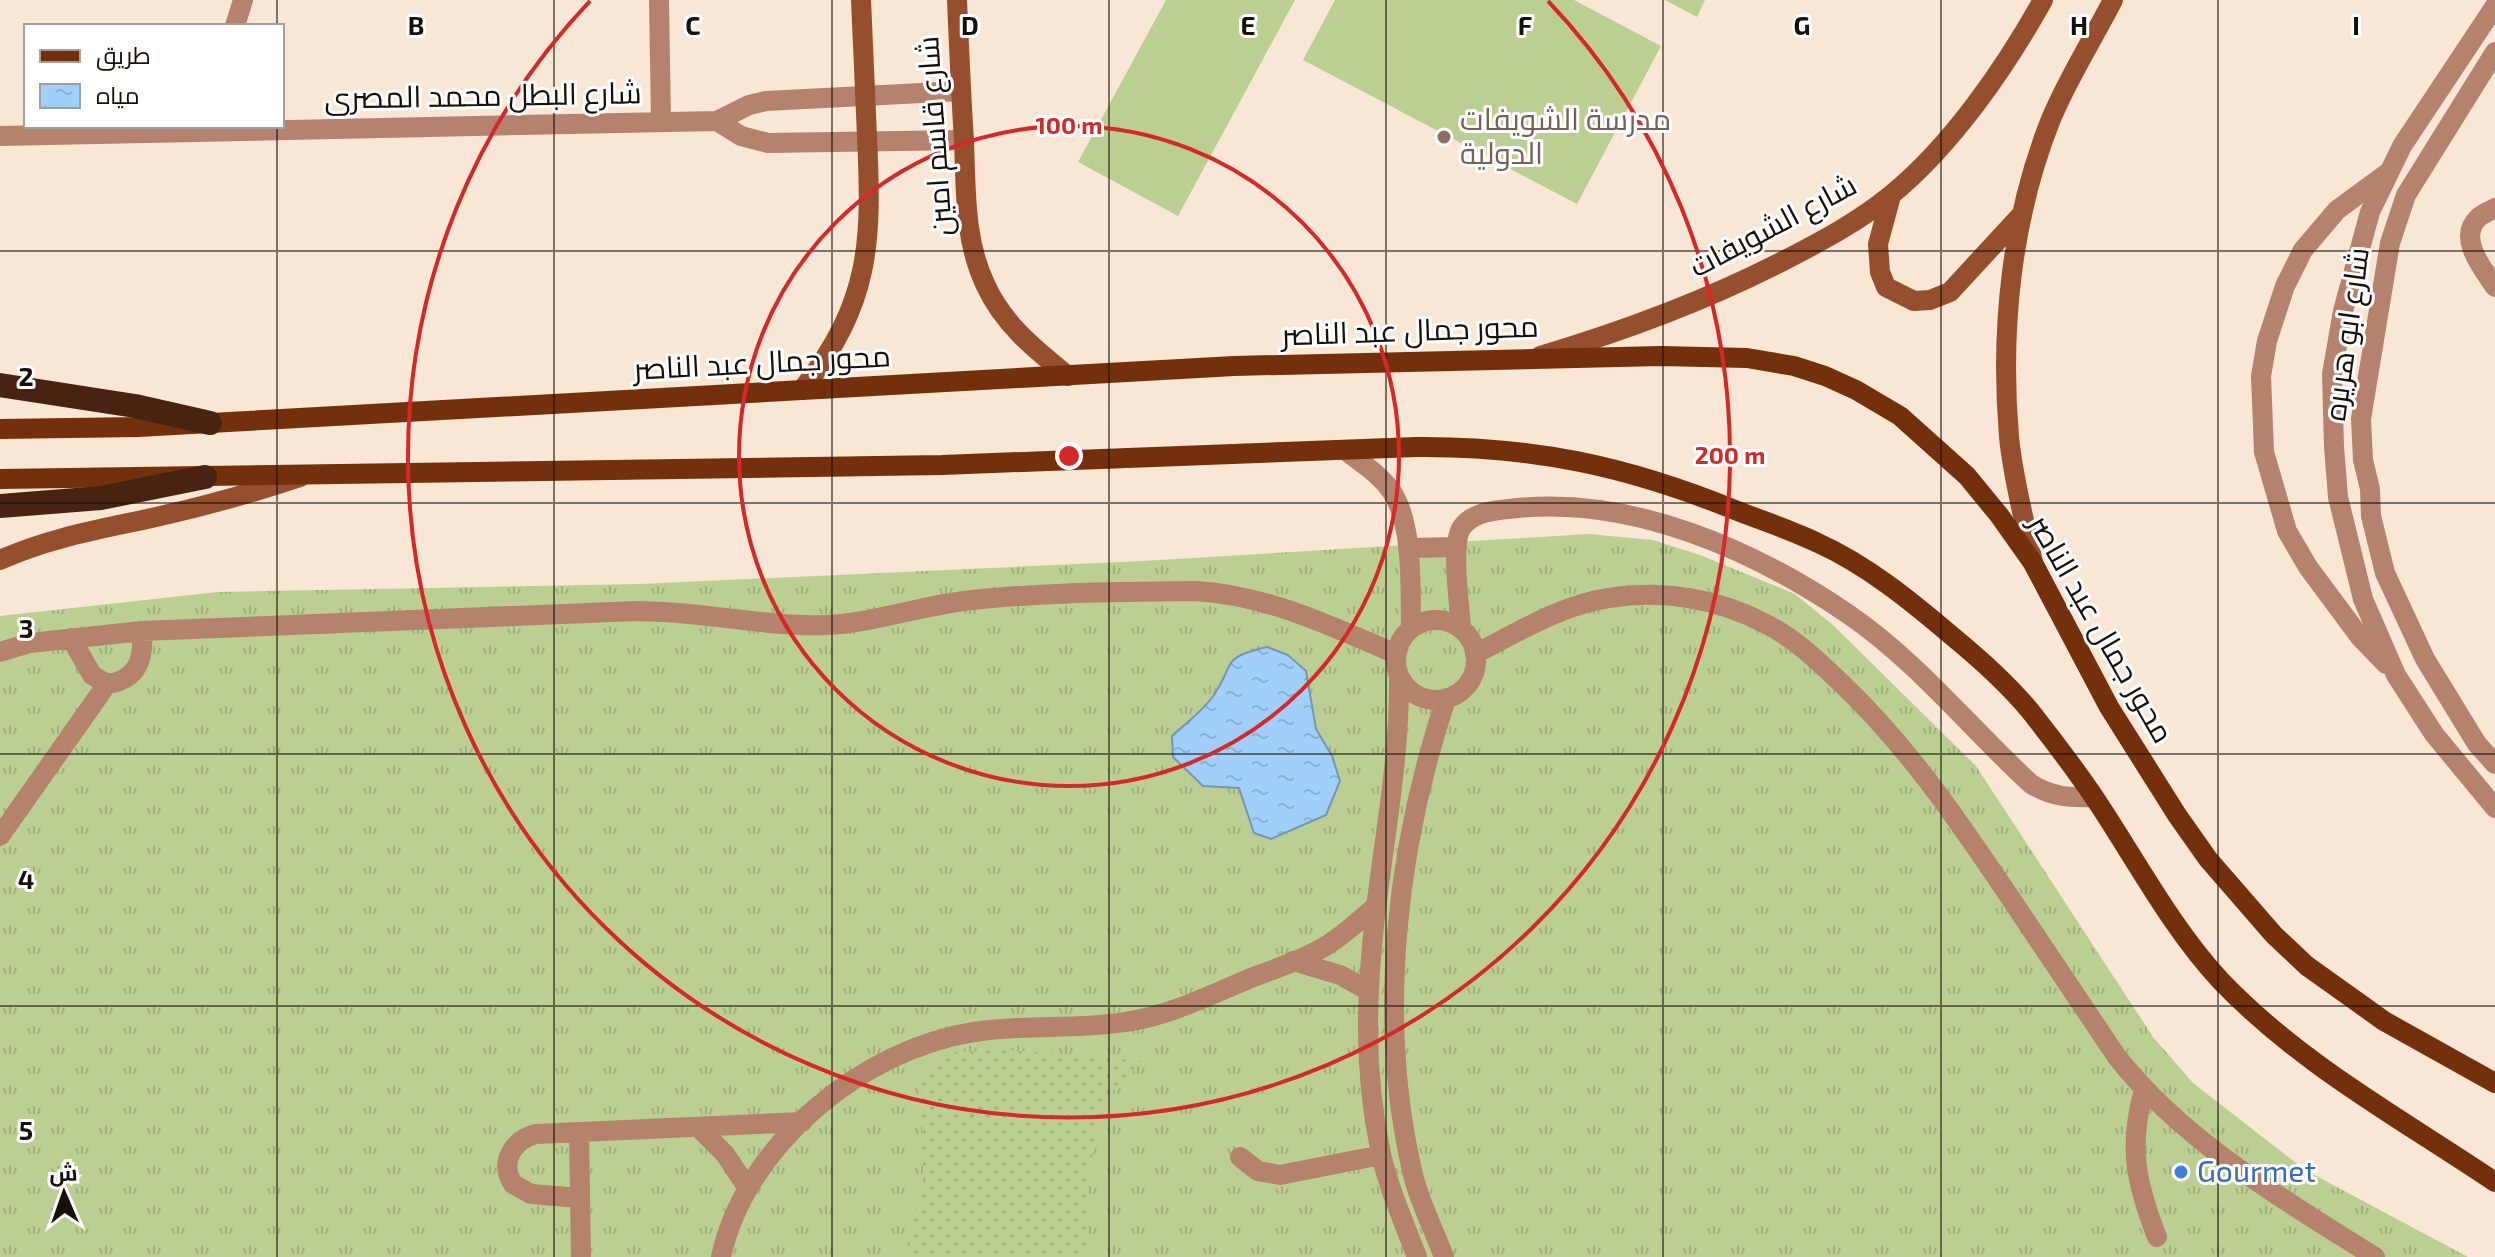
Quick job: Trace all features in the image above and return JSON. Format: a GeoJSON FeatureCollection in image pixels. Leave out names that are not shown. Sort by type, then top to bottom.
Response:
{"type":"FeatureCollection","features":[{"type":"Feature","properties":{"kind":"highway"},"geometry":{"type":"LineString","coordinates":[[0,385],[135,406],[210,423]]}},
{"type":"Feature","properties":{"kind":"highway"},"geometry":{"type":"LineString","coordinates":[[0,506],[101,498],[205,477]]}},
{"type":"Feature","properties":{"kind":"main road"},"geometry":{"type":"LineString","coordinates":[[802,390],[832,349],[854,302],[870,226],[861,0]]}},
{"type":"Feature","properties":{"kind":"main road","name":"شارع قاسم امين"},"geometry":{"type":"LineString","coordinates":[[957,0],[968,225],[978,267],[997,306],[1024,339],[1068,376]]}},
{"type":"Feature","properties":{"kind":"main road","name":"شارع الشويفات"},"geometry":{"type":"LineString","coordinates":[[1537,357],[1642,323],[1743,281],[1825,240],[1891,196],[1942,144],[1977,100],[2019,44],[2043,0]]}},
{"type":"Feature","properties":{"kind":"main road"},"geometry":{"type":"LineString","coordinates":[[2033,563],[2009,439],[2008,311],[2022,214],[2035,163],[2052,116],[2113,0]]}},
{"type":"Feature","properties":{"kind":"main road"},"geometry":{"type":"LineString","coordinates":[[1891,196],[1878,244],[1880,272],[1886,287],[1914,301],[1930,300],[1950,292],[2022,214]]}},
{"type":"Feature","properties":{"kind":"main road","name":"محور جمال عبد الناصر"},"geometry":{"type":"LineString","coordinates":[[0,429],[210,423],[1234,366],[1661,356],[1747,358],[1794,366],[1825,376],[1880,403],[1935,445],[1967,476],[2033,563],[2117,720],[2177,815],[2208,859],[2274,935],[2320,976],[2384,1021],[2495,1083]]}},
{"type":"Feature","properties":{"kind":"main road"},"geometry":{"type":"LineString","coordinates":[[0,479],[942,465],[1468,447],[1538,453],[1606,466],[1673,485],[1820,543],[1874,576],[1925,613],[1982,662],[2029,709],[2094,797],[2191,944],[2252,1011],[2317,1066],[2495,1182]]}},
{"type":"Feature","properties":{"kind":"main road"},"geometry":{"type":"LineString","coordinates":[[0,560],[48,541],[191,509],[303,476]]}},
{"type":"Feature","properties":{"kind":"main road"},"geometry":{"type":"LineString","coordinates":[[0,573],[48,541]]}},
{"type":"Feature","properties":{"kind":"street"},"geometry":{"type":"LineString","coordinates":[[236,24],[243,0]]}},
{"type":"Feature","properties":{"kind":"street"},"geometry":{"type":"LineString","coordinates":[[659,0],[661,122]]}},
{"type":"Feature","properties":{"kind":"street","name":"شارع ابو هريره"},"geometry":{"type":"LineString","coordinates":[[2495,6],[2402,146],[2370,212],[2343,311],[2332,374],[2338,497],[2363,599],[2396,675],[2434,734],[2495,808]]}},
{"type":"Feature","properties":{"kind":"street","name":"شارع ابو هريره"},"geometry":{"type":"LineString","coordinates":[[2495,52],[2406,195],[2390,243],[2361,419],[2371,516],[2385,573],[2425,659],[2477,744],[2495,764]]}},
{"type":"Feature","properties":{"kind":"street","name":"شارع البطل محمد المصرى"},"geometry":{"type":"LineString","coordinates":[[284,128],[717,121],[749,105],[784,100],[961,91]]}},
{"type":"Feature","properties":{"kind":"street","name":"شارع البطل محمد المصرى"},"geometry":{"type":"LineString","coordinates":[[717,121],[741,136],[782,144],[964,140]]}},
{"type":"Feature","properties":{"kind":"street","name":"شارع البطل محمد المصرى"},"geometry":{"type":"LineString","coordinates":[[0,136],[268,128]]}},
{"type":"Feature","properties":{"kind":"street"},"geometry":{"type":"LineString","coordinates":[[2389,172],[2337,210],[2303,250],[2280,300],[2267,341],[2261,376],[2264,452],[2287,531],[2308,567],[2360,637],[2396,675]]}},
{"type":"Feature","properties":{"kind":"street"},"geometry":{"type":"LineString","coordinates":[[2495,208],[2478,218],[2470,231],[2472,249],[2495,287]]}},
{"type":"Feature","properties":{"kind":"street"},"geometry":{"type":"LineString","coordinates":[[1345,450],[1381,478],[1394,494],[1408,548],[1411,628]]}},
{"type":"Feature","properties":{"kind":"street"},"geometry":{"type":"LineString","coordinates":[[1461,629],[1457,547],[1461,529],[1477,515],[1548,506],[1631,515],[1660,522],[1755,561],[1850,616],[1909,664],[2031,784],[2052,795],[2094,797]]}},
{"type":"Feature","properties":{"kind":"street"},"geometry":{"type":"LineString","coordinates":[[1408,548],[1457,547]]}},
{"type":"Feature","properties":{"kind":"street"},"geometry":{"type":"LineString","coordinates":[[0,652],[30,643],[142,631],[637,611],[698,613],[782,624],[829,625],[1001,597],[1195,591],[1221,592],[1273,604],[1396,654]]}},
{"type":"Feature","properties":{"kind":"street"},"geometry":{"type":"LineString","coordinates":[[1475,654],[1576,605],[1608,598],[1641,595],[1703,600],[1740,611],[1771,626],[1820,662],[1904,748],[1963,828],[2117,1057],[2144,1090],[2247,1173],[2307,1216],[2375,1257]]}},
{"type":"Feature","properties":{"kind":"street"},"geometry":{"type":"LineString","coordinates":[[1399,678],[1408,689],[1432,700],[1457,694],[1472,677],[1475,654],[1468,636],[1449,622],[1436,620],[1411,628],[1396,654],[1399,678],[1398,744],[1376,906],[1369,991],[1371,1068],[1381,1155],[1417,1257]]}},
{"type":"Feature","properties":{"kind":"street"},"geometry":{"type":"LineString","coordinates":[[0,836],[107,684],[126,679],[135,672],[143,652],[142,631]]}},
{"type":"Feature","properties":{"kind":"street"},"geometry":{"type":"LineString","coordinates":[[71,638],[92,675],[107,684]]}},
{"type":"Feature","properties":{"kind":"street"},"geometry":{"type":"LineString","coordinates":[[1444,1257],[1417,1188],[1405,1138],[1397,1061],[1395,1000],[1400,908],[1411,830],[1430,748],[1446,699]]}},
{"type":"Feature","properties":{"kind":"street"},"geometry":{"type":"LineString","coordinates":[[721,1257],[729,1225],[747,1187],[764,1162],[833,1095],[880,1064],[923,1043],[974,1032],[1096,1025],[1140,1019],[1182,1006],[1327,945],[1376,906]]}},
{"type":"Feature","properties":{"kind":"street"},"geometry":{"type":"LineString","coordinates":[[1293,961],[1340,975],[1369,991]]}},
{"type":"Feature","properties":{"kind":"street"},"geometry":{"type":"LineString","coordinates":[[2144,1090],[2136,1127],[2135,1164],[2139,1187],[2157,1237]]}},
{"type":"Feature","properties":{"kind":"street"},"geometry":{"type":"LineString","coordinates":[[579,1198],[531,1194],[513,1184],[507,1166],[512,1149],[527,1136],[802,1122]]}},
{"type":"Feature","properties":{"kind":"street"},"geometry":{"type":"LineString","coordinates":[[698,1127],[725,1154],[747,1187]]}},
{"type":"Feature","properties":{"kind":"street"},"geometry":{"type":"LineString","coordinates":[[579,1132],[581,1257]]}},
{"type":"Feature","properties":{"kind":"street"},"geometry":{"type":"LineString","coordinates":[[1240,1157],[1258,1171],[1280,1175],[1381,1155]]}},
{"type":"Feature","properties":{"kind":"green space"},"geometry":{"type":"Polygon","coordinates":[[[1166,0],[1295,0],[1178,216],[1078,162],[1166,0]]]}},
{"type":"Feature","properties":{"kind":"green space"},"geometry":{"type":"Polygon","coordinates":[[[1335,0],[1574,0],[1661,46],[1577,204],[1303,60],[1335,0]]]}},
{"type":"Feature","properties":{"kind":"green space"},"geometry":{"type":"Polygon","coordinates":[[[1665,0],[1705,0],[1697,17],[1665,0]]]}},
{"type":"Feature","properties":{"kind":"green space"},"geometry":{"type":"Polygon","coordinates":[[[1589,534],[1653,540],[1700,555],[1795,594],[1833,625],[1976,766],[2153,1037],[2193,1083],[2305,1170],[2468,1257],[0,1257],[0,616],[218,592],[639,584],[1142,561],[1589,534]]]}},
{"type":"Feature","properties":{"kind":"green space"},"geometry":{"type":"Polygon","coordinates":[[[1006,1050],[1143,1061],[1104,1100],[1088,1179],[1088,1257],[904,1257],[923,1181],[921,1073],[956,1052],[1006,1050]]]}},
{"type":"Feature","properties":{"kind":"water"},"geometry":{"type":"Polygon","coordinates":[[[1267,647],[1288,655],[1306,671],[1316,729],[1332,756],[1340,781],[1326,815],[1271,839],[1254,833],[1239,788],[1203,786],[1173,757],[1172,736],[1210,701],[1235,658],[1267,647]]]}},
{"type":"Feature","properties":{"kind":"place","name":"مدرسة الشويفات الدولية"},"geometry":{"type":"Point","coordinates":[1444,137]}},
{"type":"Feature","properties":{"kind":"place","name":"Gourmet"},"geometry":{"type":"Point","coordinates":[2181,1172]}}]}
